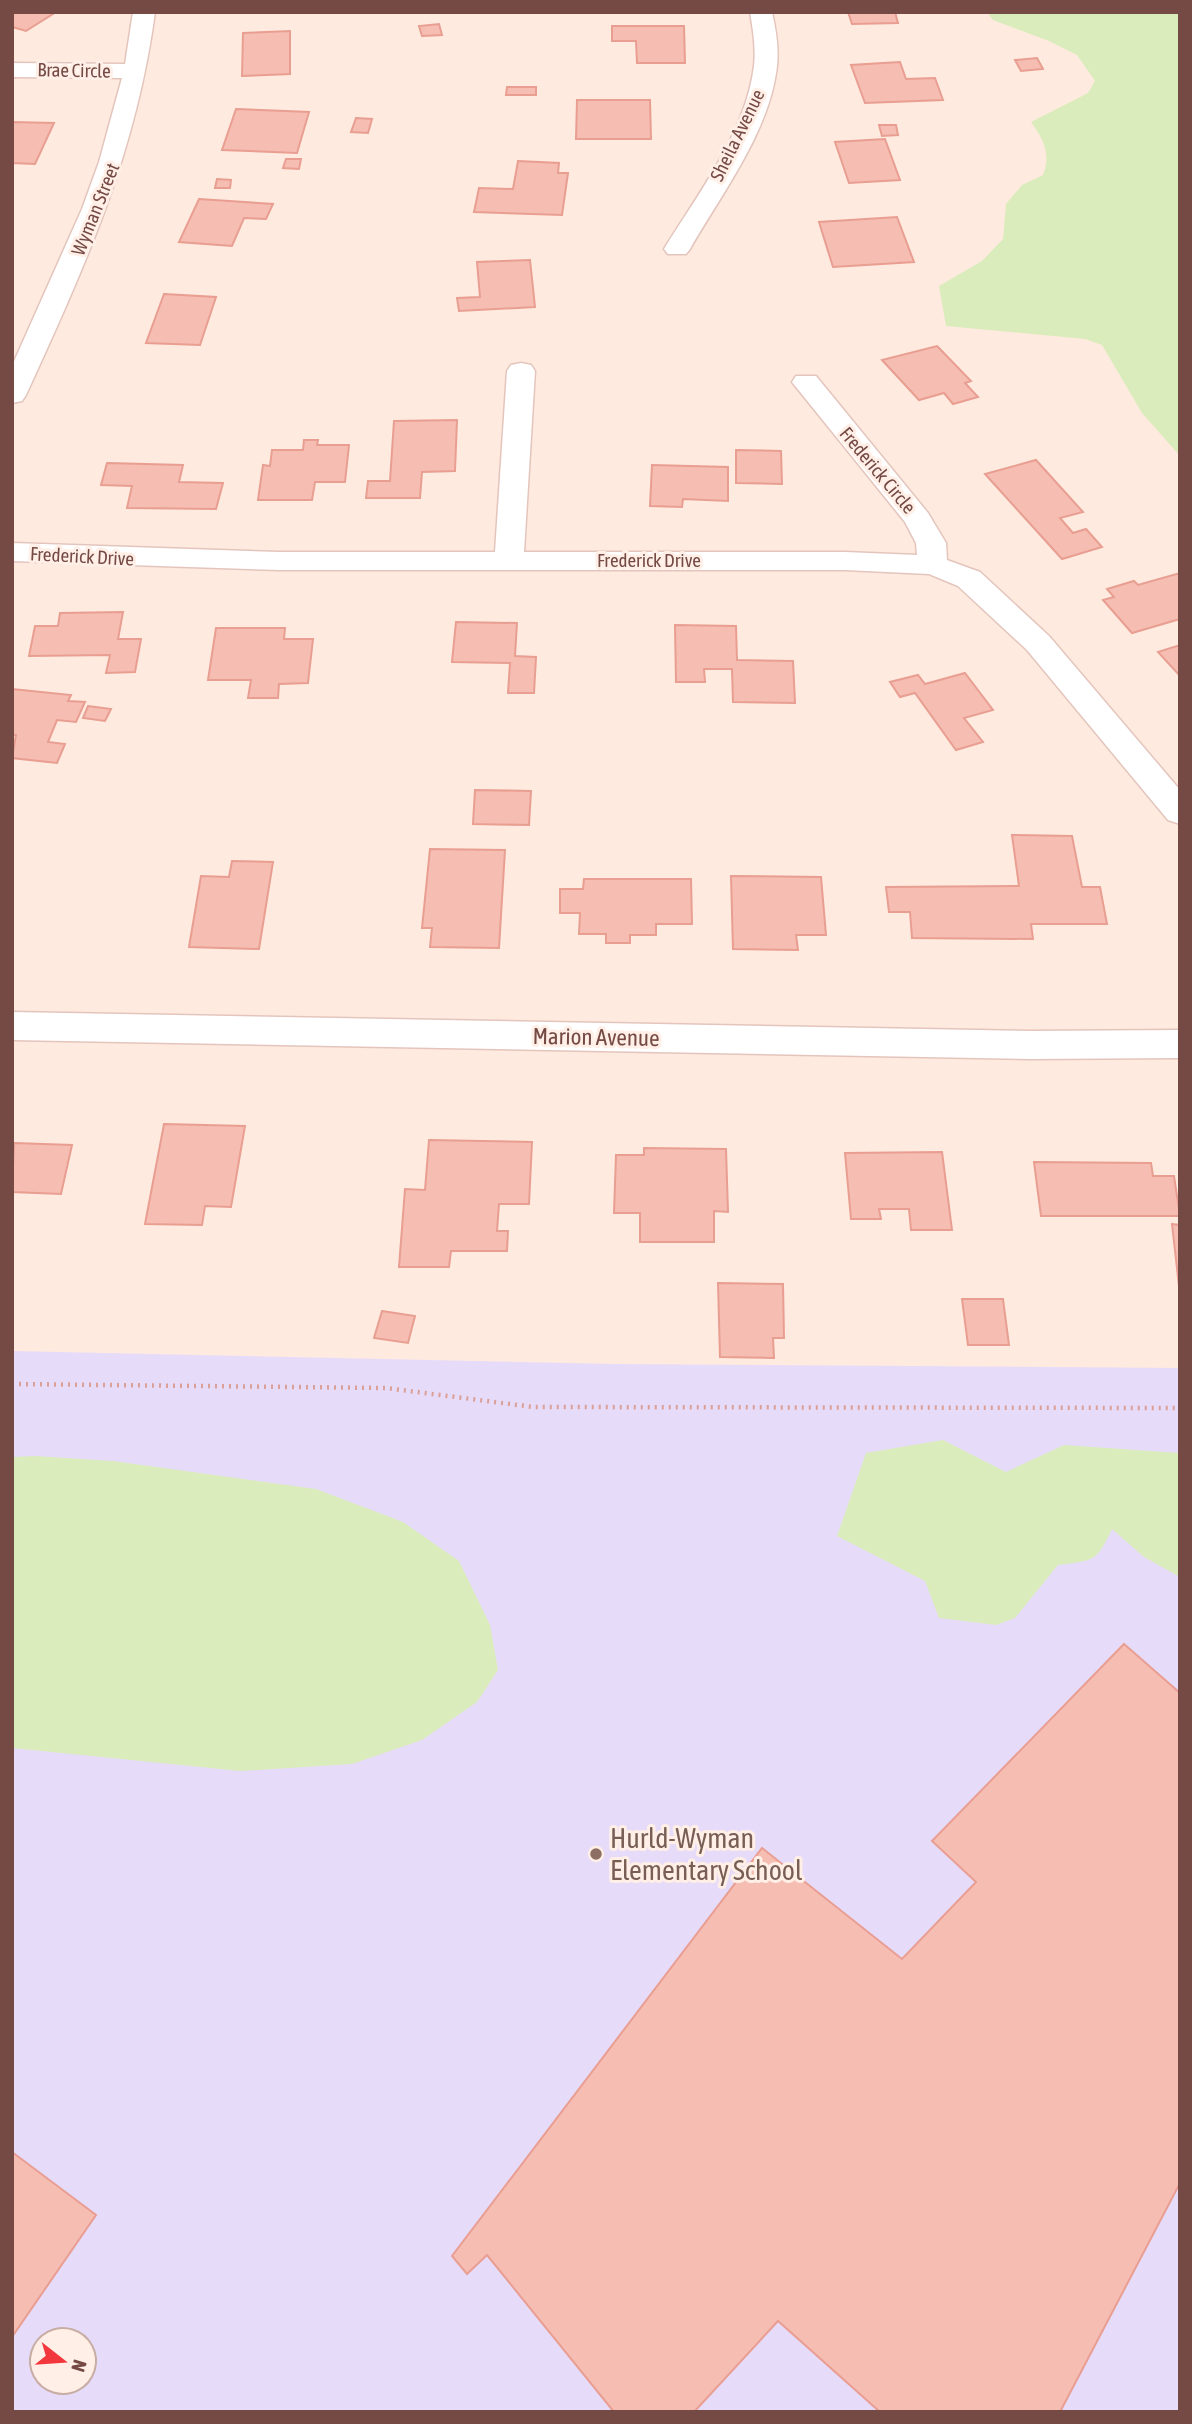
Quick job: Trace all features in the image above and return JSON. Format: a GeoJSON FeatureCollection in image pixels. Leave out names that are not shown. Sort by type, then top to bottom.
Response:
{"type":"FeatureCollection","features":[{"type":"Feature","properties":{"kind":"street","name":"Wyman Street"},"geometry":{"type":"LineString","coordinates":[[12,395],[112,167],[130,105],[144,12]]}},
{"type":"Feature","properties":{"kind":"street","name":"Sheila Avenue"},"geometry":{"type":"LineString","coordinates":[[677,249],[723,168],[758,97],[765,74],[766,52],[761,12]]}},
{"type":"Feature","properties":{"kind":"street","name":"Brae Circle"},"geometry":{"type":"LineString","coordinates":[[12,70],[136,71]]}},
{"type":"Feature","properties":{"kind":"street"},"geometry":{"type":"LineString","coordinates":[[509,560],[521,371]]}},
{"type":"Feature","properties":{"kind":"street","name":"Frederick Circle"},"geometry":{"type":"LineString","coordinates":[[806,383],[918,519],[931,543],[933,565]]}},
{"type":"Feature","properties":{"kind":"street","name":"Frederick Drive"},"geometry":{"type":"LineString","coordinates":[[12,552],[190,560],[845,561],[933,565],[969,579],[1000,605],[1038,643],[1180,812]]}},
{"type":"Feature","properties":{"kind":"street","name":"Marion Avenue"},"geometry":{"type":"LineString","coordinates":[[12,1026],[1031,1045],[1180,1044]]}},
{"type":"Feature","properties":{"kind":"path"},"geometry":{"type":"LineString","coordinates":[[12,1384],[386,1388],[533,1407],[905,1410],[1180,1408]]}},
{"type":"Feature","properties":{"kind":"shaded area","name":"Hurld-Wyman Elementary School"},"geometry":{"type":"Polygon","coordinates":[[[12,1351],[615,1364],[1180,1368],[1180,2412],[12,2412],[12,1351]]]}},
{"type":"Feature","properties":{"kind":"green space"},"geometry":{"type":"Polygon","coordinates":[[[987,12],[1180,12],[1180,456],[1142,413],[1102,345],[1085,339],[946,326],[939,286],[982,261],[1003,239],[1006,204],[1022,185],[1043,175],[1045,147],[1031,122],[1088,93],[1095,81],[1077,55],[1049,41],[993,20],[987,12]]]}},
{"type":"Feature","properties":{"kind":"green space"},"geometry":{"type":"Polygon","coordinates":[[[943,1440],[1006,1472],[1064,1445],[1180,1453],[1180,1577],[1144,1557],[1112,1529],[1102,1548],[1092,1558],[1058,1565],[1015,1618],[996,1625],[939,1618],[925,1581],[837,1536],[866,1453],[943,1440]]]}},
{"type":"Feature","properties":{"kind":"green space"},"geometry":{"type":"Polygon","coordinates":[[[12,1457],[113,1461],[316,1489],[403,1522],[459,1561],[490,1625],[498,1670],[477,1702],[422,1740],[352,1764],[240,1771],[12,1748],[12,1457]]]}},
{"type":"Feature","properties":{"kind":"building"},"geometry":{"type":"Polygon","coordinates":[[[12,12],[56,12],[26,31],[12,27],[12,12]]]}},
{"type":"Feature","properties":{"kind":"building"},"geometry":{"type":"Polygon","coordinates":[[[848,12],[895,12],[898,23],[852,24],[848,12]]]}},
{"type":"Feature","properties":{"kind":"building"},"geometry":{"type":"Polygon","coordinates":[[[439,24],[442,35],[422,36],[419,26],[439,24]]]}},
{"type":"Feature","properties":{"kind":"building"},"geometry":{"type":"Polygon","coordinates":[[[612,26],[684,26],[685,63],[637,63],[636,41],[612,41],[612,26]]]}},
{"type":"Feature","properties":{"kind":"building"},"geometry":{"type":"Polygon","coordinates":[[[290,31],[290,74],[242,76],[243,33],[290,31]]]}},
{"type":"Feature","properties":{"kind":"building"},"geometry":{"type":"Polygon","coordinates":[[[1037,58],[1043,69],[1021,71],[1015,60],[1037,58]]]}},
{"type":"Feature","properties":{"kind":"building"},"geometry":{"type":"Polygon","coordinates":[[[900,62],[906,79],[935,78],[943,100],[865,103],[851,65],[900,62]]]}},
{"type":"Feature","properties":{"kind":"building"},"geometry":{"type":"Polygon","coordinates":[[[507,87],[536,87],[536,95],[506,95],[507,87]]]}},
{"type":"Feature","properties":{"kind":"building"},"geometry":{"type":"Polygon","coordinates":[[[577,100],[650,100],[651,139],[576,139],[577,100]]]}},
{"type":"Feature","properties":{"kind":"building"},"geometry":{"type":"Polygon","coordinates":[[[236,109],[309,112],[297,153],[222,150],[236,109]]]}},
{"type":"Feature","properties":{"kind":"building"},"geometry":{"type":"Polygon","coordinates":[[[356,118],[372,119],[368,133],[351,132],[356,118]]]}},
{"type":"Feature","properties":{"kind":"building"},"geometry":{"type":"Polygon","coordinates":[[[12,122],[54,123],[35,164],[12,163],[12,122]]]}},
{"type":"Feature","properties":{"kind":"building"},"geometry":{"type":"Polygon","coordinates":[[[879,125],[896,125],[898,135],[882,136],[879,125]]]}},
{"type":"Feature","properties":{"kind":"building"},"geometry":{"type":"Polygon","coordinates":[[[885,139],[900,180],[849,183],[835,142],[885,139]]]}},
{"type":"Feature","properties":{"kind":"building"},"geometry":{"type":"Polygon","coordinates":[[[286,159],[301,159],[299,169],[283,168],[286,159]]]}},
{"type":"Feature","properties":{"kind":"building"},"geometry":{"type":"Polygon","coordinates":[[[518,161],[559,163],[558,173],[568,173],[562,215],[474,212],[479,188],[513,189],[518,161]]]}},
{"type":"Feature","properties":{"kind":"building"},"geometry":{"type":"Polygon","coordinates":[[[217,179],[231,180],[230,188],[215,188],[217,179]]]}},
{"type":"Feature","properties":{"kind":"building"},"geometry":{"type":"Polygon","coordinates":[[[199,199],[273,204],[266,219],[244,218],[232,246],[179,242],[199,199]]]}},
{"type":"Feature","properties":{"kind":"building"},"geometry":{"type":"Polygon","coordinates":[[[897,217],[914,262],[833,267],[819,222],[897,217]]]}},
{"type":"Feature","properties":{"kind":"building"},"geometry":{"type":"Polygon","coordinates":[[[530,260],[535,307],[459,311],[457,298],[480,297],[477,262],[530,260]]]}},
{"type":"Feature","properties":{"kind":"building"},"geometry":{"type":"Polygon","coordinates":[[[164,294],[216,297],[200,345],[146,343],[164,294]]]}},
{"type":"Feature","properties":{"kind":"building"},"geometry":{"type":"Polygon","coordinates":[[[937,346],[971,381],[965,383],[978,397],[953,404],[944,393],[919,400],[882,360],[937,346]]]}},
{"type":"Feature","properties":{"kind":"building"},"geometry":{"type":"Polygon","coordinates":[[[457,420],[455,471],[422,472],[420,498],[366,498],[368,481],[390,481],[394,421],[457,420]]]}},
{"type":"Feature","properties":{"kind":"building"},"geometry":{"type":"Polygon","coordinates":[[[304,440],[318,440],[317,445],[349,445],[345,482],[315,482],[312,500],[258,500],[263,465],[270,466],[272,450],[303,450],[304,440]]]}},
{"type":"Feature","properties":{"kind":"building"},"geometry":{"type":"Polygon","coordinates":[[[736,450],[781,451],[782,484],[736,483],[736,450]]]}},
{"type":"Feature","properties":{"kind":"building"},"geometry":{"type":"Polygon","coordinates":[[[1036,460],[1083,512],[1060,518],[1073,533],[1086,529],[1102,547],[1062,559],[985,474],[1036,460]]]}},
{"type":"Feature","properties":{"kind":"building"},"geometry":{"type":"Polygon","coordinates":[[[107,463],[183,465],[179,482],[223,483],[216,509],[127,508],[132,486],[101,485],[107,463]]]}},
{"type":"Feature","properties":{"kind":"building"},"geometry":{"type":"Polygon","coordinates":[[[652,465],[728,467],[728,501],[683,499],[682,507],[650,506],[652,465]]]}},
{"type":"Feature","properties":{"kind":"building"},"geometry":{"type":"Polygon","coordinates":[[[1180,573],[1180,619],[1132,633],[1103,600],[1114,597],[1107,589],[1134,581],[1138,585],[1180,573]]]}},
{"type":"Feature","properties":{"kind":"building"},"geometry":{"type":"Polygon","coordinates":[[[123,612],[118,639],[141,639],[135,672],[106,673],[110,655],[29,656],[35,626],[58,626],[60,613],[123,612]]]}},
{"type":"Feature","properties":{"kind":"building"},"geometry":{"type":"Polygon","coordinates":[[[456,622],[517,623],[515,656],[536,657],[534,693],[508,693],[510,663],[452,662],[456,622]]]}},
{"type":"Feature","properties":{"kind":"building"},"geometry":{"type":"Polygon","coordinates":[[[675,625],[736,626],[737,660],[793,661],[795,703],[733,702],[732,669],[704,669],[705,682],[676,682],[675,625]]]}},
{"type":"Feature","properties":{"kind":"building"},"geometry":{"type":"Polygon","coordinates":[[[216,628],[285,628],[284,639],[313,639],[308,683],[279,684],[278,698],[248,698],[251,680],[208,680],[216,628]]]}},
{"type":"Feature","properties":{"kind":"building"},"geometry":{"type":"Polygon","coordinates":[[[1180,645],[1180,676],[1158,652],[1180,645]]]}},
{"type":"Feature","properties":{"kind":"building"},"geometry":{"type":"Polygon","coordinates":[[[965,673],[993,710],[964,718],[983,742],[956,750],[915,693],[900,697],[890,682],[918,675],[925,684],[965,673]]]}},
{"type":"Feature","properties":{"kind":"building"},"geometry":{"type":"Polygon","coordinates":[[[12,689],[71,695],[68,701],[85,702],[76,722],[57,720],[48,742],[65,744],[57,763],[12,758],[16,735],[12,735],[12,689]]]}},
{"type":"Feature","properties":{"kind":"building"},"geometry":{"type":"Polygon","coordinates":[[[88,706],[111,709],[105,721],[83,718],[88,706]]]}},
{"type":"Feature","properties":{"kind":"building"},"geometry":{"type":"Polygon","coordinates":[[[475,790],[531,791],[529,825],[473,824],[475,790]]]}},
{"type":"Feature","properties":{"kind":"building"},"geometry":{"type":"Polygon","coordinates":[[[1012,835],[1072,836],[1082,887],[1100,887],[1107,924],[1031,924],[1033,939],[912,938],[910,912],[889,912],[886,887],[1019,886],[1012,835]]]}},
{"type":"Feature","properties":{"kind":"building"},"geometry":{"type":"Polygon","coordinates":[[[430,849],[505,850],[499,948],[430,947],[432,928],[422,928],[430,849]]]}},
{"type":"Feature","properties":{"kind":"building"},"geometry":{"type":"Polygon","coordinates":[[[232,861],[273,862],[259,949],[189,947],[201,876],[229,877],[232,861]]]}},
{"type":"Feature","properties":{"kind":"building"},"geometry":{"type":"Polygon","coordinates":[[[731,876],[821,877],[826,935],[796,935],[798,950],[733,949],[731,876]]]}},
{"type":"Feature","properties":{"kind":"building"},"geometry":{"type":"Polygon","coordinates":[[[584,879],[691,879],[692,924],[656,924],[656,935],[630,935],[630,943],[606,943],[606,934],[579,934],[580,913],[560,913],[560,889],[583,889],[584,879]]]}},
{"type":"Feature","properties":{"kind":"building"},"geometry":{"type":"Polygon","coordinates":[[[164,1124],[245,1126],[231,1207],[205,1206],[202,1225],[145,1224],[164,1124]]]}},
{"type":"Feature","properties":{"kind":"building"},"geometry":{"type":"Polygon","coordinates":[[[429,1140],[532,1142],[529,1204],[499,1204],[497,1231],[508,1231],[507,1251],[451,1251],[449,1267],[399,1267],[405,1189],[425,1190],[429,1140]]]}},
{"type":"Feature","properties":{"kind":"building"},"geometry":{"type":"Polygon","coordinates":[[[14,1143],[72,1145],[61,1194],[12,1192],[14,1143]]]}},
{"type":"Feature","properties":{"kind":"building"},"geometry":{"type":"Polygon","coordinates":[[[644,1148],[726,1149],[728,1212],[714,1211],[714,1242],[640,1242],[640,1213],[614,1213],[616,1155],[644,1155],[644,1148]]]}},
{"type":"Feature","properties":{"kind":"building"},"geometry":{"type":"Polygon","coordinates":[[[942,1152],[952,1230],[911,1230],[909,1209],[879,1209],[881,1219],[851,1219],[845,1153],[942,1152]]]}},
{"type":"Feature","properties":{"kind":"building"},"geometry":{"type":"Polygon","coordinates":[[[1034,1162],[1151,1163],[1153,1176],[1174,1176],[1180,1216],[1041,1216],[1034,1162]]]}},
{"type":"Feature","properties":{"kind":"building"},"geometry":{"type":"Polygon","coordinates":[[[1172,1224],[1180,1225],[1180,1286],[1179,1286],[1172,1224]]]}},
{"type":"Feature","properties":{"kind":"building"},"geometry":{"type":"Polygon","coordinates":[[[718,1283],[783,1284],[784,1338],[773,1338],[774,1358],[720,1357],[718,1283]]]}},
{"type":"Feature","properties":{"kind":"building"},"geometry":{"type":"Polygon","coordinates":[[[962,1299],[1003,1299],[1009,1345],[968,1345],[962,1299]]]}},
{"type":"Feature","properties":{"kind":"building"},"geometry":{"type":"Polygon","coordinates":[[[382,1311],[415,1316],[408,1343],[374,1338],[382,1311]]]}},
{"type":"Feature","properties":{"kind":"building"},"geometry":{"type":"Polygon","coordinates":[[[1124,1644],[1180,1693],[1180,2183],[1060,2412],[880,2412],[778,2321],[694,2412],[614,2412],[487,2255],[467,2274],[452,2256],[762,1848],[902,1959],[976,1882],[932,1841],[1124,1644]]]}},
{"type":"Feature","properties":{"kind":"building"},"geometry":{"type":"Polygon","coordinates":[[[12,2152],[96,2215],[12,2337],[12,2152]]]}},
{"type":"Feature","properties":{"kind":"place","name":"Hurld-Wyman Elementary School"},"geometry":{"type":"Point","coordinates":[596,1854]}}]}
